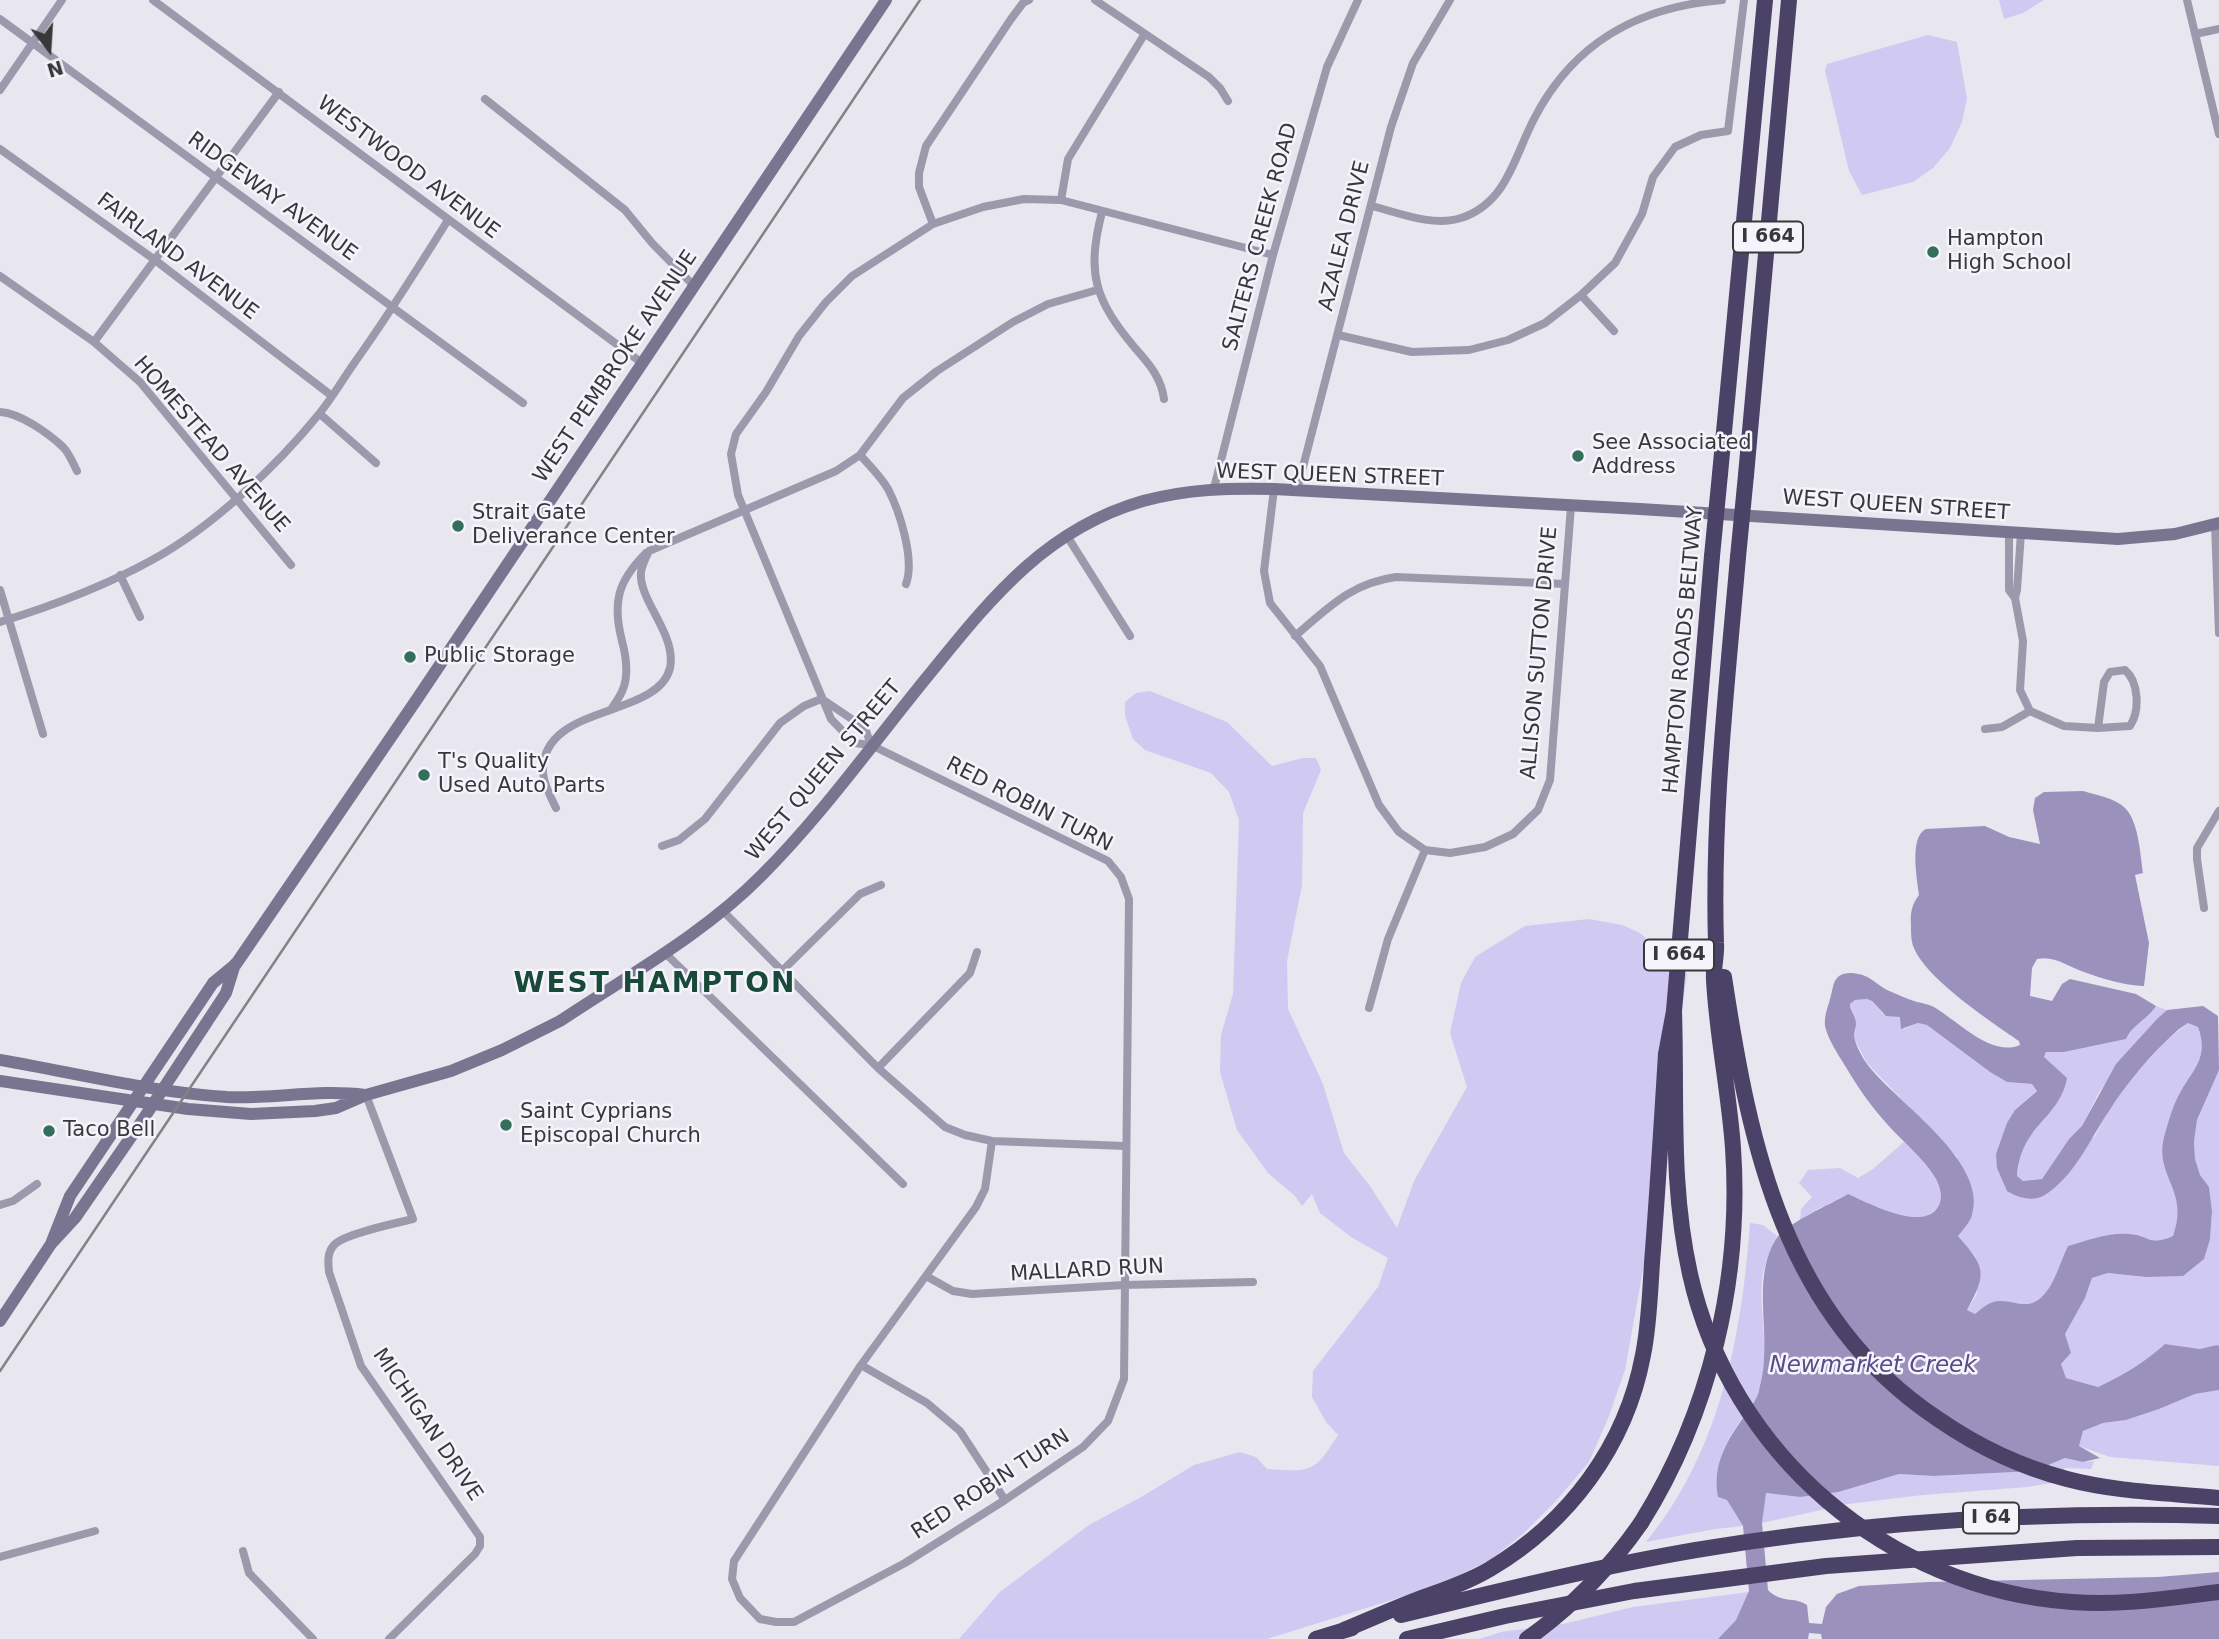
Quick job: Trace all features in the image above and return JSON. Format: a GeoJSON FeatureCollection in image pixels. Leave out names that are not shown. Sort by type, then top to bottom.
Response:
{"type":"FeatureCollection","features":[{"type":"Feature","properties":{"kind":"highway","name":"HAMPTON ROADS BELTWAY"},"geometry":{"type":"LineString","coordinates":[[1674,1011],[1712,556],[1765,0]]}},
{"type":"Feature","properties":{"kind":"highway","name":"I 664"},"geometry":{"type":"LineString","coordinates":[[1717,947],[1716,844],[1738,557],[1788,0]]}},
{"type":"Feature","properties":{"kind":"highway"},"geometry":{"type":"LineString","coordinates":[[1717,947],[1744,1094],[1774,1201],[1786,1233],[1817,1295],[1877,1370],[1923,1409],[1972,1441],[2000,1455],[2066,1479],[2116,1488],[2219,1498]]}},
{"type":"Feature","properties":{"kind":"highway"},"geometry":{"type":"LineString","coordinates":[[1527,1639],[1590,1587],[1622,1551],[1642,1523],[1676,1459],[1697,1407],[1723,1314],[1731,1255],[1733,1151],[1713,977],[1717,947]]}},
{"type":"Feature","properties":{"kind":"highway"},"geometry":{"type":"LineString","coordinates":[[1343,1630],[1465,1582],[1519,1550],[1565,1510],[1595,1472],[1619,1431],[1636,1385],[1646,1338],[1666,1054],[1674,1011]]}},
{"type":"Feature","properties":{"kind":"highway"},"geometry":{"type":"LineString","coordinates":[[1674,1011],[1675,1167],[1682,1227],[1694,1290],[1712,1342],[1737,1393],[1772,1445],[1801,1478],[1853,1522],[1888,1545],[1961,1579],[1994,1589],[2049,1600],[2105,1603],[2141,1602],[2219,1592]]}},
{"type":"Feature","properties":{"kind":"highway","name":"I 64"},"geometry":{"type":"LineString","coordinates":[[1316,1639],[1482,1595],[1578,1574],[1764,1540],[1963,1519],[2090,1515],[2219,1516]]}},
{"type":"Feature","properties":{"kind":"highway","name":"I 64"},"geometry":{"type":"LineString","coordinates":[[1407,1639],[1560,1605],[1737,1576],[1863,1562],[2077,1548],[2219,1547]]}},
{"type":"Feature","properties":{"kind":"main road","name":"WEST PEMBROKE AVENUE"},"geometry":{"type":"LineString","coordinates":[[51,1244],[71,1196],[144,1086],[214,983],[236,964],[417,699],[884,1]]}},
{"type":"Feature","properties":{"kind":"main road","name":"WEST QUEEN STREET"},"geometry":{"type":"LineString","coordinates":[[0,1081],[216,1112],[282,1114],[336,1108],[366,1095],[451,1071],[524,1040],[560,1021],[723,911],[761,877],[796,840],[871,745],[1000,590],[1020,570],[1067,536],[1094,521],[1141,502],[1214,488],[1274,489],[2136,538],[2175,534],[2217,524]]}},
{"type":"Feature","properties":{"kind":"main road","name":"WEST PEMBROKE AVENUE"},"geometry":{"type":"LineString","coordinates":[[0,1321],[51,1244],[75,1218],[163,1089],[226,993],[236,964]]}},
{"type":"Feature","properties":{"kind":"main road","name":"WEST QUEEN STREET"},"geometry":{"type":"LineString","coordinates":[[0,1060],[144,1086],[228,1097],[335,1091],[366,1095]]}},
{"type":"Feature","properties":{"kind":"street"},"geometry":{"type":"LineString","coordinates":[[0,90],[62,0]]}},
{"type":"Feature","properties":{"kind":"street","name":"WESTWOOD AVENUE"},"geometry":{"type":"LineString","coordinates":[[153,0],[642,363]]}},
{"type":"Feature","properties":{"kind":"street"},"geometry":{"type":"LineString","coordinates":[[933,224],[919,187],[919,173],[926,146],[1011,19],[1029,0]]}},
{"type":"Feature","properties":{"kind":"street"},"geometry":{"type":"LineString","coordinates":[[1095,0],[1209,77],[1228,101]]}},
{"type":"Feature","properties":{"kind":"street","name":"SALTERS CREEK ROAD"},"geometry":{"type":"LineString","coordinates":[[1214,488],[1273,255],[1326,67],[1358,0]]}},
{"type":"Feature","properties":{"kind":"street","name":"AZALEA DRIVE"},"geometry":{"type":"LineString","coordinates":[[1297,491],[1391,127],[1413,63],[1450,0]]}},
{"type":"Feature","properties":{"kind":"street"},"geometry":{"type":"LineString","coordinates":[[1372,206],[1439,221],[1460,219],[1483,207],[1510,176],[1533,121],[1549,92],[1572,63],[1590,47],[1613,31],[1649,14],[1694,2],[1722,0]]}},
{"type":"Feature","properties":{"kind":"street"},"geometry":{"type":"LineString","coordinates":[[1338,335],[1412,352],[1469,350],[1508,340],[1545,323],[1581,295],[1615,264],[1642,214],[1653,177],[1675,147],[1701,135],[1728,131],[1744,0]]}},
{"type":"Feature","properties":{"kind":"street"},"geometry":{"type":"LineString","coordinates":[[2187,0],[2219,134]]}},
{"type":"Feature","properties":{"kind":"street","name":"RIDGEWAY AVENUE"},"geometry":{"type":"LineString","coordinates":[[0,19],[523,403]]}},
{"type":"Feature","properties":{"kind":"street"},"geometry":{"type":"LineString","coordinates":[[2195,34],[2219,29]]}},
{"type":"Feature","properties":{"kind":"street"},"geometry":{"type":"LineString","coordinates":[[1061,200],[1068,159],[1144,35]]}},
{"type":"Feature","properties":{"kind":"street"},"geometry":{"type":"LineString","coordinates":[[94,342],[279,92]]}},
{"type":"Feature","properties":{"kind":"street"},"geometry":{"type":"LineString","coordinates":[[485,99],[625,210],[652,243],[694,286]]}},
{"type":"Feature","properties":{"kind":"street","name":"FAIRLAND AVENUE"},"geometry":{"type":"LineString","coordinates":[[0,149],[155,260],[332,396]]}},
{"type":"Feature","properties":{"kind":"street","name":"RED ROBIN TURN"},"geometry":{"type":"LineString","coordinates":[[992,1141],[985,1189],[975,1207],[861,1365],[734,1561],[732,1578],[740,1598],[760,1619],[794,1622],[905,1563],[1083,1447],[1108,1420],[1124,1379],[1129,899],[1121,877],[1108,862],[871,745],[854,743],[831,719],[744,510],[734,477],[731,454],[736,433],[766,392],[799,336],[826,302],[852,276],[933,224],[983,207],[1024,199],[1061,200],[1273,255]]}},
{"type":"Feature","properties":{"kind":"street"},"geometry":{"type":"LineString","coordinates":[[1102,212],[1095,256],[1097,289],[1118,326],[1156,373],[1164,399]]}},
{"type":"Feature","properties":{"kind":"street"},"geometry":{"type":"LineString","coordinates":[[4,621],[69,597],[153,559],[237,498],[320,414],[393,308],[448,220]]}},
{"type":"Feature","properties":{"kind":"street","name":"HOMESTEAD AVENUE"},"geometry":{"type":"LineString","coordinates":[[0,276],[94,342],[140,382],[291,565]]}},
{"type":"Feature","properties":{"kind":"street"},"geometry":{"type":"LineString","coordinates":[[612,708],[624,688],[626,673],[626,656],[618,628],[618,595],[631,569],[649,551],[836,471],[860,455],[903,398],[937,371],[1013,322],[1048,304],[1097,289]]}},
{"type":"Feature","properties":{"kind":"street"},"geometry":{"type":"LineString","coordinates":[[1581,295],[1614,331]]}},
{"type":"Feature","properties":{"kind":"street"},"geometry":{"type":"LineString","coordinates":[[0,412],[21,417],[63,447],[77,471]]}},
{"type":"Feature","properties":{"kind":"street"},"geometry":{"type":"LineString","coordinates":[[320,414],[376,463]]}},
{"type":"Feature","properties":{"kind":"street"},"geometry":{"type":"LineString","coordinates":[[860,455],[888,488],[895,506],[910,559],[910,573],[906,584]]}},
{"type":"Feature","properties":{"kind":"street"},"geometry":{"type":"LineString","coordinates":[[1274,489],[1264,571],[1270,603],[1320,666],[1378,805],[1399,832],[1425,850],[1388,939],[1369,1008]]}},
{"type":"Feature","properties":{"kind":"street","name":"ALLISON SUTTON DRIVE"},"geometry":{"type":"LineString","coordinates":[[1425,850],[1450,853],[1485,847],[1513,834],[1538,810],[1550,780],[1571,506]]}},
{"type":"Feature","properties":{"kind":"street"},"geometry":{"type":"LineString","coordinates":[[2217,524],[2219,633]]}},
{"type":"Feature","properties":{"kind":"street"},"geometry":{"type":"LineString","coordinates":[[2015,532],[2010,590],[2015,598],[2023,641],[2020,690],[2030,711],[2064,726],[2098,728],[2130,726],[2135,717],[2134,681],[2131,675],[2120,670],[2110,672],[2104,682],[2098,728]]}},
{"type":"Feature","properties":{"kind":"street"},"geometry":{"type":"LineString","coordinates":[[1067,536],[1130,636]]}},
{"type":"Feature","properties":{"kind":"street"},"geometry":{"type":"LineString","coordinates":[[556,808],[543,775],[545,757],[552,742],[570,727],[646,696],[664,682],[670,666],[670,651],[664,629],[646,592],[641,573],[649,551]]}},
{"type":"Feature","properties":{"kind":"street"},"geometry":{"type":"LineString","coordinates":[[120,575],[140,617]]}},
{"type":"Feature","properties":{"kind":"street"},"geometry":{"type":"LineString","coordinates":[[1295,636],[1342,596],[1375,580],[1396,577],[1565,584]]}},
{"type":"Feature","properties":{"kind":"street"},"geometry":{"type":"LineString","coordinates":[[0,590],[4,621],[43,734]]}},
{"type":"Feature","properties":{"kind":"street"},"geometry":{"type":"LineString","coordinates":[[662,846],[679,840],[705,819],[780,723],[804,706],[821,699],[865,728],[871,745]]}},
{"type":"Feature","properties":{"kind":"street"},"geometry":{"type":"LineString","coordinates":[[1985,729],[2002,727],[2030,711]]}},
{"type":"Feature","properties":{"kind":"street"},"geometry":{"type":"LineString","coordinates":[[2204,908],[2197,848],[2219,811]]}},
{"type":"Feature","properties":{"kind":"street"},"geometry":{"type":"LineString","coordinates":[[781,972],[860,894],[881,885]]}},
{"type":"Feature","properties":{"kind":"street"},"geometry":{"type":"LineString","coordinates":[[723,911],[878,1068],[945,1127],[992,1141],[1125,1146]]}},
{"type":"Feature","properties":{"kind":"street"},"geometry":{"type":"LineString","coordinates":[[664,951],[903,1184]]}},
{"type":"Feature","properties":{"kind":"street"},"geometry":{"type":"LineString","coordinates":[[878,1068],[970,973],[977,952]]}},
{"type":"Feature","properties":{"kind":"street","name":"MICHIGAN DRIVE"},"geometry":{"type":"LineString","coordinates":[[366,1095],[413,1219],[348,1237],[334,1244],[328,1256],[329,1272],[361,1366],[480,1537],[480,1546],[474,1554],[389,1639]]}},
{"type":"Feature","properties":{"kind":"street"},"geometry":{"type":"LineString","coordinates":[[0,1205],[13,1202],[37,1184]]}},
{"type":"Feature","properties":{"kind":"street","name":"MALLARD RUN"},"geometry":{"type":"LineString","coordinates":[[926,1276],[953,1291],[972,1294],[1124,1285],[1253,1282]]}},
{"type":"Feature","properties":{"kind":"street"},"geometry":{"type":"LineString","coordinates":[[861,1365],[926,1403],[960,1430],[1005,1500]]}},
{"type":"Feature","properties":{"kind":"street"},"geometry":{"type":"LineString","coordinates":[[0,1557],[94,1531]]}},
{"type":"Feature","properties":{"kind":"street"},"geometry":{"type":"LineString","coordinates":[[243,1551],[249,1573],[313,1639]]}},
{"type":"Feature","properties":{"kind":"shaded area"},"geometry":{"type":"Polygon","coordinates":[[[1999,0],[2044,0],[2023,13],[2004,19],[1999,0]]]}},
{"type":"Feature","properties":{"kind":"shaded area"},"geometry":{"type":"Polygon","coordinates":[[[1928,35],[1957,42],[1967,98],[1962,122],[1950,148],[1933,168],[1913,182],[1862,195],[1849,171],[1825,70],[1827,64],[1928,35]]]}},
{"type":"Feature","properties":{"kind":"shaded area"},"geometry":{"type":"Polygon","coordinates":[[[1150,691],[1227,722],[1272,766],[1303,758],[1316,758],[1321,770],[1303,813],[1302,885],[1287,961],[1288,1009],[1323,1084],[1344,1153],[1370,1186],[1397,1228],[1414,1181],[1467,1087],[1450,1033],[1461,983],[1475,957],[1525,926],[1589,919],[1622,925],[1640,933],[1687,974],[1654,1208],[1625,1370],[1589,1462],[1523,1534],[1490,1560],[1457,1576],[1408,1595],[1267,1639],[959,1639],[1000,1592],[1089,1525],[1194,1465],[1240,1452],[1256,1457],[1267,1469],[1303,1470],[1317,1463],[1338,1435],[1326,1422],[1312,1397],[1313,1371],[1378,1287],[1388,1258],[1351,1237],[1320,1213],[1312,1194],[1302,1206],[1295,1196],[1268,1173],[1237,1130],[1220,1072],[1221,1035],[1233,994],[1239,820],[1229,792],[1211,773],[1145,750],[1133,739],[1125,716],[1125,702],[1136,693],[1150,691]]]}},
{"type":"Feature","properties":{"kind":"shaded area"},"geometry":{"type":"Polygon","coordinates":[[[1867,999],[1883,1014],[1900,1017],[1904,1029],[1918,1023],[1927,1025],[1990,1072],[2007,1082],[2032,1084],[2037,1090],[2015,1110],[1996,1154],[2025,1198],[2095,1136],[2107,1113],[2133,1076],[2166,1041],[2188,1023],[2198,1027],[2201,1054],[2173,1108],[2162,1151],[2177,1207],[2173,1236],[2154,1240],[2137,1235],[2114,1234],[2068,1246],[2050,1287],[2034,1302],[2023,1304],[1996,1301],[1975,1314],[1967,1310],[1977,1294],[1975,1256],[1958,1236],[1957,1157],[1867,1063],[1855,1040],[1853,1031],[1856,1024],[1850,1004],[1855,1000],[1867,999]]]}},
{"type":"Feature","properties":{"kind":"shaded area"},"geometry":{"type":"Polygon","coordinates":[[[2156,1006],[2167,1010],[2131,1048],[2099,1092],[2082,1127],[2069,1139],[2042,1179],[2022,1181],[2017,1176],[2020,1154],[2026,1141],[2046,1116],[2046,1052],[2064,1052],[2125,1039],[2156,1006]]]}},
{"type":"Feature","properties":{"kind":"shaded area"},"geometry":{"type":"Polygon","coordinates":[[[2219,1069],[2219,1346],[2200,1349],[2165,1344],[2133,1368],[2098,1387],[2066,1378],[2061,1364],[2071,1353],[2065,1334],[2085,1298],[2092,1278],[2108,1273],[2146,1277],[2210,1239],[2212,1211],[2209,1187],[2200,1176],[2194,1142],[2197,1121],[2219,1069]]]}},
{"type":"Feature","properties":{"kind":"shaded area"},"geometry":{"type":"Polygon","coordinates":[[[1905,1141],[1926,1164],[1938,1184],[1940,1202],[1935,1210],[1920,1218],[1910,1218],[1886,1211],[1848,1194],[1800,1221],[1801,1209],[1812,1197],[1799,1183],[1808,1170],[1840,1168],[1858,1178],[1873,1169],[1905,1141]]]}},
{"type":"Feature","properties":{"kind":"shaded area"},"geometry":{"type":"Polygon","coordinates":[[[1750,1223],[1763,1225],[1777,1236],[1762,1282],[1765,1353],[1762,1382],[1756,1401],[1726,1445],[1717,1475],[1718,1497],[1727,1500],[1743,1526],[1646,1542],[1671,1507],[1692,1470],[1723,1391],[1741,1307],[1750,1223]]]}},
{"type":"Feature","properties":{"kind":"shaded area"},"geometry":{"type":"Polygon","coordinates":[[[2219,1390],[2219,1466],[2110,1457],[2079,1446],[2083,1431],[2103,1423],[2126,1420],[2195,1394],[2219,1390]]]}},
{"type":"Feature","properties":{"kind":"shaded area"},"geometry":{"type":"Polygon","coordinates":[[[2065,1458],[2083,1462],[2094,1461],[2091,1469],[2065,1468],[2051,1483],[1848,1504],[1762,1523],[1765,1493],[1800,1497],[1838,1491],[1899,1474],[1934,1476],[2034,1471],[2065,1458]]]}},
{"type":"Feature","properties":{"kind":"shaded area"},"geometry":{"type":"Polygon","coordinates":[[[1749,1592],[1736,1620],[1718,1639],[1479,1639],[1501,1632],[1563,1624],[1633,1607],[1749,1592]]]}},
{"type":"Feature","properties":{"kind":"water","name":"Newmarket Creek"},"geometry":{"type":"Polygon","coordinates":[[[2083,791],[2116,802],[2130,814],[2140,848],[2143,873],[2135,875],[2149,943],[2144,986],[2106,979],[2043,958],[2037,959],[2032,968],[2030,996],[2052,1001],[2062,984],[2070,979],[2136,994],[2156,1006],[2126,1039],[2064,1052],[2046,1052],[2044,1057],[2067,1078],[2056,1104],[2025,1145],[2017,1176],[2023,1181],[2042,1179],[2069,1139],[2082,1126],[2116,1064],[2167,1010],[2203,1006],[2218,1016],[2219,1070],[2197,1120],[2194,1142],[2195,1159],[2200,1175],[2209,1187],[2212,1211],[2210,1239],[2204,1259],[2183,1276],[2146,1277],[2108,1273],[2092,1278],[2085,1298],[2065,1334],[2071,1353],[2061,1364],[2066,1378],[2098,1387],[2133,1368],[2165,1344],[2200,1349],[2217,1345],[2219,1390],[2195,1394],[2126,1420],[2103,1423],[2083,1431],[2079,1446],[2100,1458],[2083,1462],[2065,1458],[2034,1471],[1934,1476],[1899,1474],[1838,1492],[1800,1497],[1766,1493],[1762,1523],[1768,1590],[1783,1599],[1807,1605],[1809,1623],[1822,1624],[1826,1607],[1837,1594],[1859,1586],[2158,1577],[2219,1572],[2219,1639],[1822,1639],[1821,1634],[1809,1633],[1808,1639],[1718,1639],[1736,1620],[1749,1591],[1743,1526],[1727,1500],[1718,1497],[1717,1474],[1727,1443],[1759,1391],[1764,1363],[1763,1282],[1769,1253],[1776,1239],[1798,1221],[1848,1194],[1882,1209],[1910,1217],[1922,1217],[1932,1213],[1941,1199],[1939,1185],[1931,1171],[1869,1102],[1830,1041],[1825,1022],[1834,982],[1845,973],[1862,975],[1887,990],[1932,1006],[1986,1042],[2009,1048],[2020,1045],[2019,1041],[1942,983],[1918,955],[1912,942],[1911,921],[1913,905],[1919,895],[1916,849],[1917,840],[1926,829],[1985,826],[2009,837],[2040,844],[2033,810],[2035,798],[2044,792],[2083,791]],[[1855,1000],[1850,1004],[1856,1021],[1854,1038],[1861,1054],[1881,1080],[1938,1135],[1968,1176],[1974,1197],[1971,1218],[1958,1236],[1974,1256],[1980,1279],[1967,1310],[1975,1314],[1996,1301],[2023,1304],[2034,1302],[2050,1287],[2068,1246],[2114,1234],[2136,1235],[2154,1240],[2173,1236],[2177,1207],[2162,1151],[2173,1108],[2201,1054],[2198,1027],[2188,1023],[2159,1048],[2124,1089],[2064,1179],[2043,1196],[2029,1199],[2007,1191],[1997,1168],[1996,1154],[2007,1123],[2015,1110],[2037,1091],[2032,1084],[2007,1082],[1927,1025],[1918,1023],[1901,1029],[1900,1017],[1886,1016],[1872,1001],[1855,1000]]]}},
{"type":"Feature","properties":{"kind":"railway"},"geometry":{"type":"LineString","coordinates":[[0,1371],[920,0]]}},
{"type":"Feature","properties":{"kind":"place","name":"Hampton High School"},"geometry":{"type":"Point","coordinates":[1933,252]}},
{"type":"Feature","properties":{"kind":"place","name":"See Associated Address"},"geometry":{"type":"Point","coordinates":[1578,456]}},
{"type":"Feature","properties":{"kind":"place","name":"Strait Gate Deliverance Center"},"geometry":{"type":"Point","coordinates":[458,526]}},
{"type":"Feature","properties":{"kind":"place","name":"Public Storage"},"geometry":{"type":"Point","coordinates":[410,657]}},
{"type":"Feature","properties":{"kind":"place","name":"T's Quality Used Auto Parts"},"geometry":{"type":"Point","coordinates":[424,775]}},
{"type":"Feature","properties":{"kind":"place","name":"Saint Cyprians Episcopal Church"},"geometry":{"type":"Point","coordinates":[506,1125]}},
{"type":"Feature","properties":{"kind":"place","name":"Taco Bell"},"geometry":{"type":"Point","coordinates":[49,1131]}},
{"type":"Feature","properties":{"kind":"district","name":"WEST HAMPTON"},"geometry":{"type":"Point","coordinates":[655,985]}}]}
